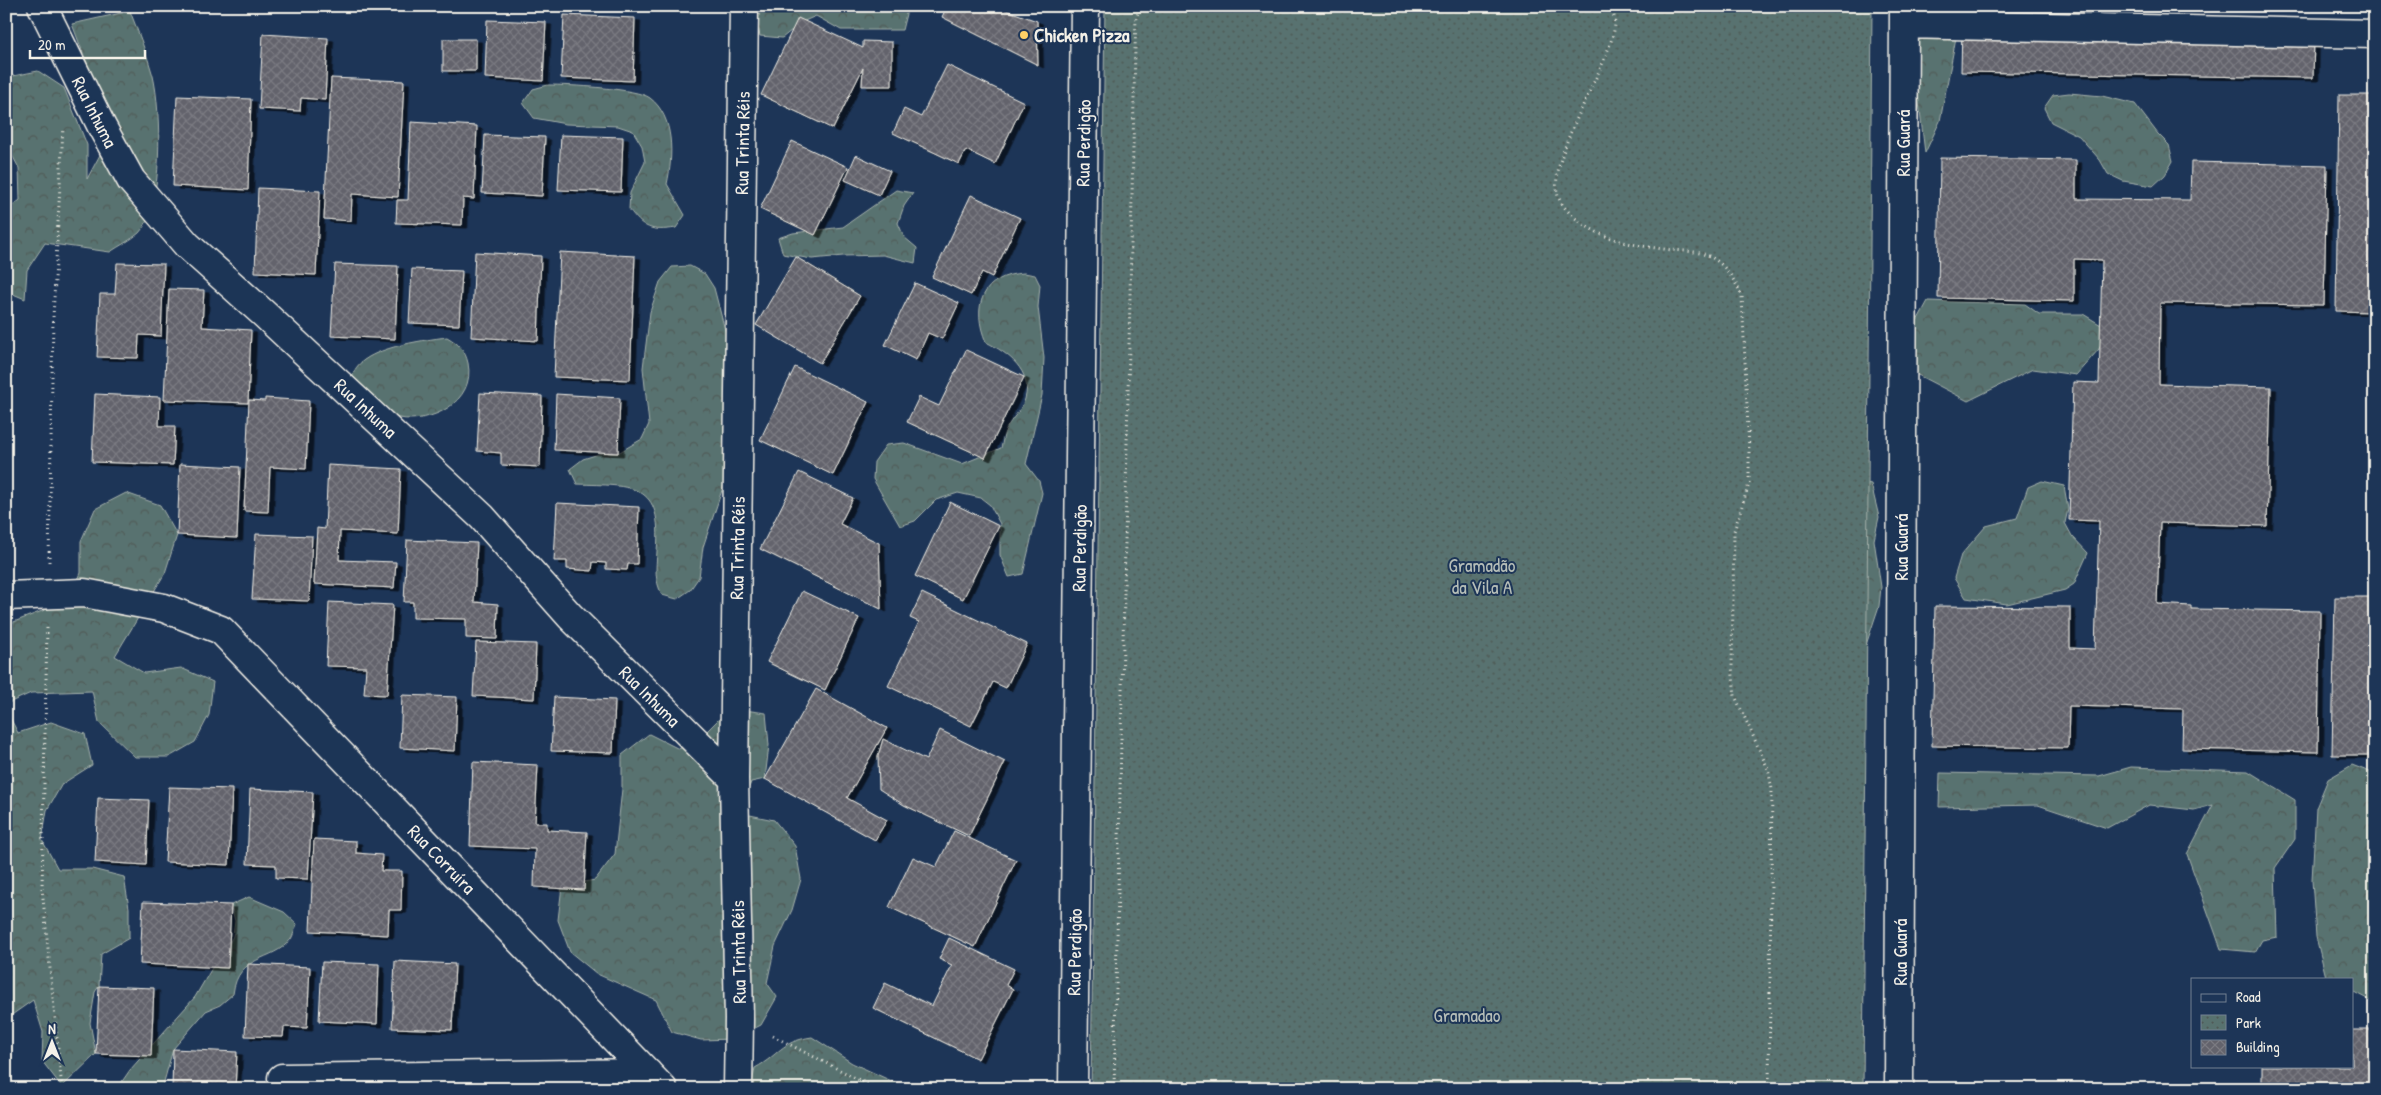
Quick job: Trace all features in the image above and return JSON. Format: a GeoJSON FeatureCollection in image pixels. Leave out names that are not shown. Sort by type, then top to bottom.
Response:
{"type":"FeatureCollection","features":[{"type":"Feature","properties":{"kind":"street","name":"Rua Inhuma"},"geometry":{"type":"LineString","coordinates":[[42,6],[102,127],[131,180],[187,246],[263,313],[482,517],[570,616],[734,779]]}},
{"type":"Feature","properties":{"kind":"street","name":"Rua Trinta Réis"},"geometry":{"type":"LineString","coordinates":[[738,1089],[739,1019],[734,779],[744,6]]}},
{"type":"Feature","properties":{"kind":"street","name":"Rua Perdigão"},"geometry":{"type":"LineString","coordinates":[[1073,1089],[1084,6]]}},
{"type":"Feature","properties":{"kind":"street"},"geometry":{"type":"LineString","coordinates":[[1904,15],[2375,34]]}},
{"type":"Feature","properties":{"kind":"street","name":"Rua Guará"},"geometry":{"type":"LineString","coordinates":[[1899,1089],[1904,15]]}},
{"type":"Feature","properties":{"kind":"street","name":"Rua Corruíra"},"geometry":{"type":"LineString","coordinates":[[6,596],[84,593],[164,608],[221,630],[655,1081]]}},
{"type":"Feature","properties":{"kind":"street"},"geometry":{"type":"LineString","coordinates":[[282,1078],[655,1081]]}},
{"type":"Feature","properties":{"kind":"path"},"geometry":{"type":"LineString","coordinates":[[1114,1089],[1135,48],[1136,18],[1141,6]]}},
{"type":"Feature","properties":{"kind":"path"},"geometry":{"type":"LineString","coordinates":[[1612,6],[1615,24],[1605,54],[1561,159],[1556,181],[1558,197],[1570,214],[1601,235],[1622,243],[1707,256],[1722,264],[1733,276],[1742,296],[1749,484],[1734,531],[1732,666],[1735,696],[1754,743],[1768,769],[1772,789],[1771,1070],[1769,1089]]}},
{"type":"Feature","properties":{"kind":"path"},"geometry":{"type":"LineString","coordinates":[[739,1019],[877,1089]]}},
{"type":"Feature","properties":{"kind":"green space"},"geometry":{"type":"Polygon","coordinates":[[[754,6],[908,6],[902,30],[841,30],[816,16],[802,22],[782,38],[760,36],[754,6]]]}},
{"type":"Feature","properties":{"kind":"green space","name":"Gramadão da Vila A"},"geometry":{"type":"Polygon","coordinates":[[[1105,6],[1872,6],[1863,1089],[1091,1089],[1105,6]]]}},
{"type":"Feature","properties":{"kind":"green space"},"geometry":{"type":"Polygon","coordinates":[[[1917,6],[1962,6],[1940,121],[1925,153],[1917,85],[1906,67],[1917,6]]]}},
{"type":"Feature","properties":{"kind":"green space"},"geometry":{"type":"Polygon","coordinates":[[[130,11],[153,76],[158,111],[157,181],[153,203],[147,220],[139,233],[110,252],[45,243],[27,270],[25,299],[6,291],[6,211],[20,200],[19,168],[6,144],[6,83],[8,77],[38,71],[64,88],[87,145],[87,179],[101,153],[110,124],[72,24],[130,11]]]}},
{"type":"Feature","properties":{"kind":"green space"},"geometry":{"type":"Polygon","coordinates":[[[548,85],[631,92],[650,98],[658,106],[668,126],[670,138],[671,150],[667,184],[685,215],[676,228],[654,229],[648,227],[639,221],[629,209],[630,193],[645,162],[642,146],[633,131],[618,126],[566,124],[534,118],[523,103],[533,89],[548,85]]]}},
{"type":"Feature","properties":{"kind":"green space"},"geometry":{"type":"Polygon","coordinates":[[[2069,93],[2102,96],[2135,104],[2169,145],[2173,161],[2165,175],[2153,186],[2123,181],[2108,174],[2100,160],[2079,136],[2051,122],[2044,108],[2053,95],[2069,93]]]}},
{"type":"Feature","properties":{"kind":"green space"},"geometry":{"type":"Polygon","coordinates":[[[896,190],[913,193],[904,206],[898,223],[904,237],[917,248],[915,263],[883,255],[812,259],[783,254],[778,238],[793,233],[843,227],[896,190]]]}},
{"type":"Feature","properties":{"kind":"green space"},"geometry":{"type":"Polygon","coordinates":[[[690,266],[705,274],[714,288],[726,334],[728,354],[726,478],[703,547],[699,577],[690,590],[677,599],[662,595],[658,584],[656,569],[658,528],[655,512],[649,500],[640,492],[629,488],[577,484],[570,469],[583,459],[602,453],[618,453],[642,439],[649,424],[643,368],[650,312],[660,282],[672,267],[690,266]]]}},
{"type":"Feature","properties":{"kind":"green space"},"geometry":{"type":"Polygon","coordinates":[[[1024,273],[1035,275],[1040,285],[1038,307],[1044,358],[1042,395],[1026,464],[1039,481],[1042,493],[1023,574],[1009,577],[1000,555],[1000,524],[990,505],[981,498],[958,493],[936,500],[915,521],[900,526],[873,479],[874,462],[886,445],[904,443],[962,464],[1001,448],[1006,429],[1021,407],[1027,389],[1022,372],[1017,364],[1010,357],[986,342],[980,317],[980,305],[990,286],[998,280],[1010,275],[1024,273]]]}},
{"type":"Feature","properties":{"kind":"green space"},"geometry":{"type":"Polygon","coordinates":[[[1928,301],[2025,304],[2039,314],[2083,314],[2106,328],[2099,349],[2076,375],[2033,369],[1968,401],[1916,374],[1905,343],[1928,301]]]}},
{"type":"Feature","properties":{"kind":"green space"},"geometry":{"type":"Polygon","coordinates":[[[447,337],[458,345],[465,354],[469,377],[465,389],[458,399],[437,414],[411,419],[384,414],[373,406],[353,384],[354,372],[360,364],[381,351],[424,340],[447,337]]]}},
{"type":"Feature","properties":{"kind":"green space"},"geometry":{"type":"Polygon","coordinates":[[[1857,481],[1871,484],[1879,517],[1874,540],[1881,587],[1879,606],[1864,651],[1857,481]]]}},
{"type":"Feature","properties":{"kind":"green space"},"geometry":{"type":"Polygon","coordinates":[[[2042,481],[2064,486],[2068,509],[2065,523],[2072,536],[2088,553],[2074,584],[2065,590],[2007,604],[1966,598],[1954,578],[1961,555],[1986,526],[2017,518],[2028,487],[2042,481]]]}},
{"type":"Feature","properties":{"kind":"green space"},"geometry":{"type":"Polygon","coordinates":[[[126,493],[160,505],[177,535],[165,573],[115,656],[144,673],[181,668],[213,682],[209,715],[195,742],[169,757],[135,757],[99,722],[92,691],[31,693],[6,704],[6,625],[68,601],[81,573],[81,541],[95,509],[126,493]]]}},
{"type":"Feature","properties":{"kind":"green space"},"geometry":{"type":"Polygon","coordinates":[[[730,708],[766,713],[769,745],[765,779],[751,782],[740,813],[774,820],[795,846],[801,879],[792,910],[775,946],[767,983],[777,997],[761,1025],[733,1039],[701,1040],[672,1032],[656,1000],[597,974],[570,952],[558,920],[562,886],[595,880],[615,854],[622,789],[622,755],[649,734],[679,749],[707,731],[730,708]]]}},
{"type":"Feature","properties":{"kind":"green space"},"geometry":{"type":"Polygon","coordinates":[[[6,710],[18,733],[51,722],[85,734],[92,765],[62,784],[47,810],[42,840],[58,869],[92,869],[124,877],[129,908],[129,938],[101,954],[99,986],[95,992],[90,1023],[96,1054],[62,1087],[42,1061],[43,1032],[33,1000],[6,1019],[6,710]]]}},
{"type":"Feature","properties":{"kind":"green space"},"geometry":{"type":"Polygon","coordinates":[[[2352,765],[2375,774],[2375,1003],[2354,992],[2354,978],[2326,977],[2316,937],[2312,880],[2316,808],[2328,779],[2352,765]]]}},
{"type":"Feature","properties":{"kind":"green space"},"geometry":{"type":"Polygon","coordinates":[[[2131,767],[2248,771],[2295,800],[2295,839],[2275,868],[2277,937],[2262,940],[2255,952],[2221,949],[2187,854],[2213,805],[2194,810],[2149,805],[2107,828],[2038,805],[1939,807],[1940,773],[2099,776],[2131,767]]]}},
{"type":"Feature","properties":{"kind":"green space"},"geometry":{"type":"Polygon","coordinates":[[[249,897],[284,912],[297,924],[291,939],[283,947],[257,960],[242,971],[236,981],[233,994],[220,1005],[206,1011],[173,1049],[162,1089],[122,1089],[121,1083],[130,1070],[195,997],[212,968],[225,952],[233,936],[235,921],[231,905],[249,897]]]}},
{"type":"Feature","properties":{"kind":"green space"},"geometry":{"type":"Polygon","coordinates":[[[812,1037],[852,1063],[909,1089],[751,1089],[755,1068],[786,1045],[812,1037]]]}},
{"type":"Feature","properties":{"kind":"building"},"geometry":{"type":"Polygon","coordinates":[[[947,6],[995,6],[1037,21],[1038,65],[942,17],[947,6]]]}},
{"type":"Feature","properties":{"kind":"building"},"geometry":{"type":"Polygon","coordinates":[[[564,15],[635,18],[633,81],[561,78],[564,15]]]}},
{"type":"Feature","properties":{"kind":"building"},"geometry":{"type":"Polygon","coordinates":[[[798,18],[863,48],[863,41],[892,42],[892,86],[862,86],[863,68],[833,129],[761,95],[798,18]]]}},
{"type":"Feature","properties":{"kind":"building"},"geometry":{"type":"Polygon","coordinates":[[[487,20],[546,22],[543,81],[485,78],[487,20]]]}},
{"type":"Feature","properties":{"kind":"building"},"geometry":{"type":"Polygon","coordinates":[[[1962,27],[2314,38],[2313,78],[1961,72],[1962,27]]]}},
{"type":"Feature","properties":{"kind":"building"},"geometry":{"type":"Polygon","coordinates":[[[263,34],[328,38],[325,100],[301,98],[300,111],[259,109],[263,34]]]}},
{"type":"Feature","properties":{"kind":"building"},"geometry":{"type":"Polygon","coordinates":[[[443,39],[476,39],[476,71],[443,71],[443,39]]]}},
{"type":"Feature","properties":{"kind":"building"},"geometry":{"type":"Polygon","coordinates":[[[947,65],[1024,102],[995,164],[966,150],[959,164],[893,133],[904,109],[921,117],[947,65]]]}},
{"type":"Feature","properties":{"kind":"building"},"geometry":{"type":"Polygon","coordinates":[[[331,78],[404,81],[398,197],[352,194],[351,221],[324,219],[331,78]]]}},
{"type":"Feature","properties":{"kind":"building"},"geometry":{"type":"Polygon","coordinates":[[[2339,95],[2375,95],[2373,312],[2336,311],[2339,95]]]}},
{"type":"Feature","properties":{"kind":"building"},"geometry":{"type":"Polygon","coordinates":[[[177,96],[251,99],[248,190],[173,186],[177,96]]]}},
{"type":"Feature","properties":{"kind":"building"},"geometry":{"type":"Polygon","coordinates":[[[411,122],[477,126],[474,199],[463,198],[462,225],[396,223],[397,200],[408,200],[411,122]]]}},
{"type":"Feature","properties":{"kind":"building"},"geometry":{"type":"Polygon","coordinates":[[[485,135],[545,137],[542,196],[482,193],[485,135]]]}},
{"type":"Feature","properties":{"kind":"building"},"geometry":{"type":"Polygon","coordinates":[[[561,135],[623,137],[621,192],[558,190],[561,135]]]}},
{"type":"Feature","properties":{"kind":"building"},"geometry":{"type":"Polygon","coordinates":[[[792,141],[848,167],[815,235],[760,209],[792,141]]]}},
{"type":"Feature","properties":{"kind":"building"},"geometry":{"type":"Polygon","coordinates":[[[856,155],[890,171],[879,195],[845,180],[856,155]]]}},
{"type":"Feature","properties":{"kind":"building"},"geometry":{"type":"Polygon","coordinates":[[[1940,158],[2076,160],[2076,199],[2190,200],[2191,162],[2327,165],[2324,305],[2160,303],[2159,384],[2271,387],[2267,526],[2160,523],[2157,604],[2191,606],[2191,609],[2320,611],[2318,752],[2182,749],[2183,709],[2069,706],[2068,748],[1932,746],[1935,606],[2070,607],[2070,648],[2095,649],[2099,521],[2069,520],[2073,382],[2099,383],[2102,260],[2074,259],[2074,301],[1938,298],[1940,158]]]}},
{"type":"Feature","properties":{"kind":"building"},"geometry":{"type":"Polygon","coordinates":[[[258,188],[320,191],[316,275],[255,272],[258,188]]]}},
{"type":"Feature","properties":{"kind":"building"},"geometry":{"type":"Polygon","coordinates":[[[971,195],[1020,218],[992,277],[982,272],[971,295],[932,277],[971,195]]]}},
{"type":"Feature","properties":{"kind":"building"},"geometry":{"type":"Polygon","coordinates":[[[475,252],[541,256],[538,341],[471,337],[475,252]]]}},
{"type":"Feature","properties":{"kind":"building"},"geometry":{"type":"Polygon","coordinates":[[[560,252],[635,256],[630,380],[554,377],[560,252]]]}},
{"type":"Feature","properties":{"kind":"building"},"geometry":{"type":"Polygon","coordinates":[[[796,257],[860,296],[820,363],[756,325],[796,257]]]}},
{"type":"Feature","properties":{"kind":"building"},"geometry":{"type":"Polygon","coordinates":[[[117,263],[164,264],[161,336],[139,335],[138,358],[97,357],[100,294],[115,294],[117,263]]]}},
{"type":"Feature","properties":{"kind":"building"},"geometry":{"type":"Polygon","coordinates":[[[335,264],[398,266],[395,339],[331,336],[335,264]]]}},
{"type":"Feature","properties":{"kind":"building"},"geometry":{"type":"Polygon","coordinates":[[[412,269],[462,271],[459,325],[409,323],[412,269]]]}},
{"type":"Feature","properties":{"kind":"building"},"geometry":{"type":"Polygon","coordinates":[[[915,283],[959,303],[942,339],[928,333],[916,360],[885,345],[915,283]]]}},
{"type":"Feature","properties":{"kind":"building"},"geometry":{"type":"Polygon","coordinates":[[[169,289],[204,290],[202,327],[251,330],[248,403],[164,400],[169,289]]]}},
{"type":"Feature","properties":{"kind":"building"},"geometry":{"type":"Polygon","coordinates":[[[966,350],[1024,377],[985,458],[907,422],[919,397],[939,406],[966,350]]]}},
{"type":"Feature","properties":{"kind":"building"},"geometry":{"type":"Polygon","coordinates":[[[795,367],[868,402],[833,475],[760,440],[795,367]]]}},
{"type":"Feature","properties":{"kind":"building"},"geometry":{"type":"Polygon","coordinates":[[[480,393],[542,396],[540,467],[501,465],[501,453],[477,451],[480,393]]]}},
{"type":"Feature","properties":{"kind":"building"},"geometry":{"type":"Polygon","coordinates":[[[95,394],[160,397],[159,426],[175,426],[173,465],[92,462],[95,394]]]}},
{"type":"Feature","properties":{"kind":"building"},"geometry":{"type":"Polygon","coordinates":[[[556,394],[620,398],[618,453],[554,450],[556,394]]]}},
{"type":"Feature","properties":{"kind":"building"},"geometry":{"type":"Polygon","coordinates":[[[265,398],[309,401],[306,469],[270,467],[268,512],[244,511],[249,400],[265,401],[265,398]]]}},
{"type":"Feature","properties":{"kind":"building"},"geometry":{"type":"Polygon","coordinates":[[[180,464],[240,467],[237,538],[177,535],[180,464]]]}},
{"type":"Feature","properties":{"kind":"building"},"geometry":{"type":"Polygon","coordinates":[[[328,465],[401,469],[398,534],[340,531],[339,560],[396,562],[394,588],[314,584],[317,528],[325,529],[328,465]]]}},
{"type":"Feature","properties":{"kind":"building"},"geometry":{"type":"Polygon","coordinates":[[[799,472],[853,498],[840,524],[879,543],[881,609],[760,549],[799,472]]]}},
{"type":"Feature","properties":{"kind":"building"},"geometry":{"type":"Polygon","coordinates":[[[950,502],[999,526],[963,599],[915,576],[950,502]]]}},
{"type":"Feature","properties":{"kind":"building"},"geometry":{"type":"Polygon","coordinates":[[[557,503],[639,507],[637,564],[628,564],[627,570],[606,569],[606,563],[593,562],[592,571],[567,569],[567,561],[554,561],[557,503]]]}},
{"type":"Feature","properties":{"kind":"building"},"geometry":{"type":"Polygon","coordinates":[[[256,534],[312,536],[309,601],[252,599],[256,534]]]}},
{"type":"Feature","properties":{"kind":"building"},"geometry":{"type":"Polygon","coordinates":[[[407,540],[477,543],[474,602],[498,604],[497,639],[466,638],[466,619],[413,618],[413,602],[404,602],[407,540]]]}},
{"type":"Feature","properties":{"kind":"building"},"geometry":{"type":"Polygon","coordinates":[[[802,591],[859,618],[825,690],[767,662],[802,591]]]}},
{"type":"Feature","properties":{"kind":"building"},"geometry":{"type":"Polygon","coordinates":[[[922,593],[1027,644],[1006,688],[993,682],[971,726],[888,686],[919,622],[910,618],[922,593]]]}},
{"type":"Feature","properties":{"kind":"building"},"geometry":{"type":"Polygon","coordinates":[[[2335,597],[2372,597],[2370,755],[2332,755],[2335,597]]]}},
{"type":"Feature","properties":{"kind":"building"},"geometry":{"type":"Polygon","coordinates":[[[329,602],[393,605],[387,695],[364,694],[366,667],[326,666],[329,602]]]}},
{"type":"Feature","properties":{"kind":"building"},"geometry":{"type":"Polygon","coordinates":[[[476,642],[536,644],[534,699],[473,696],[476,642]]]}},
{"type":"Feature","properties":{"kind":"building"},"geometry":{"type":"Polygon","coordinates":[[[816,689],[887,728],[847,798],[887,820],[875,840],[765,779],[816,689]]]}},
{"type":"Feature","properties":{"kind":"building"},"geometry":{"type":"Polygon","coordinates":[[[402,695],[457,697],[455,751],[400,748],[402,695]]]}},
{"type":"Feature","properties":{"kind":"building"},"geometry":{"type":"Polygon","coordinates":[[[554,697],[615,700],[613,753],[551,751],[554,697]]]}},
{"type":"Feature","properties":{"kind":"building"},"geometry":{"type":"Polygon","coordinates":[[[940,730],[1005,762],[969,836],[904,805],[879,789],[878,756],[883,739],[926,760],[940,730]]]}},
{"type":"Feature","properties":{"kind":"building"},"geometry":{"type":"Polygon","coordinates":[[[473,762],[538,765],[535,823],[547,823],[547,830],[587,832],[584,890],[534,887],[535,849],[470,846],[473,762]]]}},
{"type":"Feature","properties":{"kind":"building"},"geometry":{"type":"Polygon","coordinates":[[[169,787],[232,789],[229,865],[165,862],[169,787]]]}},
{"type":"Feature","properties":{"kind":"building"},"geometry":{"type":"Polygon","coordinates":[[[250,789],[313,792],[308,879],[276,878],[276,865],[247,864],[250,789]]]}},
{"type":"Feature","properties":{"kind":"building"},"geometry":{"type":"Polygon","coordinates":[[[98,798],[149,800],[146,865],[95,862],[98,798]]]}},
{"type":"Feature","properties":{"kind":"building"},"geometry":{"type":"Polygon","coordinates":[[[954,831],[1016,860],[975,947],[889,907],[913,857],[936,867],[954,831]]]}},
{"type":"Feature","properties":{"kind":"building"},"geometry":{"type":"Polygon","coordinates":[[[314,839],[356,841],[356,853],[382,855],[381,871],[402,871],[401,910],[389,910],[388,935],[310,931],[314,839]]]}},
{"type":"Feature","properties":{"kind":"building"},"geometry":{"type":"Polygon","coordinates":[[[143,902],[231,905],[228,968],[140,964],[143,902]]]}},
{"type":"Feature","properties":{"kind":"building"},"geometry":{"type":"Polygon","coordinates":[[[949,938],[1014,969],[1006,985],[1013,989],[978,1059],[873,1008],[885,983],[932,1006],[952,965],[939,959],[949,938]]]}},
{"type":"Feature","properties":{"kind":"building"},"geometry":{"type":"Polygon","coordinates":[[[395,961],[455,964],[452,1030],[392,1028],[395,961]]]}},
{"type":"Feature","properties":{"kind":"building"},"geometry":{"type":"Polygon","coordinates":[[[322,962],[379,964],[377,1024],[319,1021],[322,962]]]}},
{"type":"Feature","properties":{"kind":"building"},"geometry":{"type":"Polygon","coordinates":[[[248,964],[310,967],[307,1028],[284,1027],[283,1037],[245,1036],[248,964]]]}},
{"type":"Feature","properties":{"kind":"building"},"geometry":{"type":"Polygon","coordinates":[[[99,986],[154,988],[151,1056],[96,1054],[99,986]]]}},
{"type":"Feature","properties":{"kind":"building"},"geometry":{"type":"Polygon","coordinates":[[[2354,1030],[2375,1030],[2375,1089],[2262,1089],[2262,1068],[2354,1068],[2354,1030]]]}},
{"type":"Feature","properties":{"kind":"building"},"geometry":{"type":"Polygon","coordinates":[[[173,1049],[237,1052],[235,1089],[172,1089],[173,1049]]]}},
{"type":"Feature","properties":{"kind":"place","name":"Chicken Pizza"},"geometry":{"type":"Point","coordinates":[1024,35]}},
{"type":"Feature","properties":{"kind":"park label","name":"Gramadao"},"geometry":{"type":"Point","coordinates":[1467,1015]}}]}
